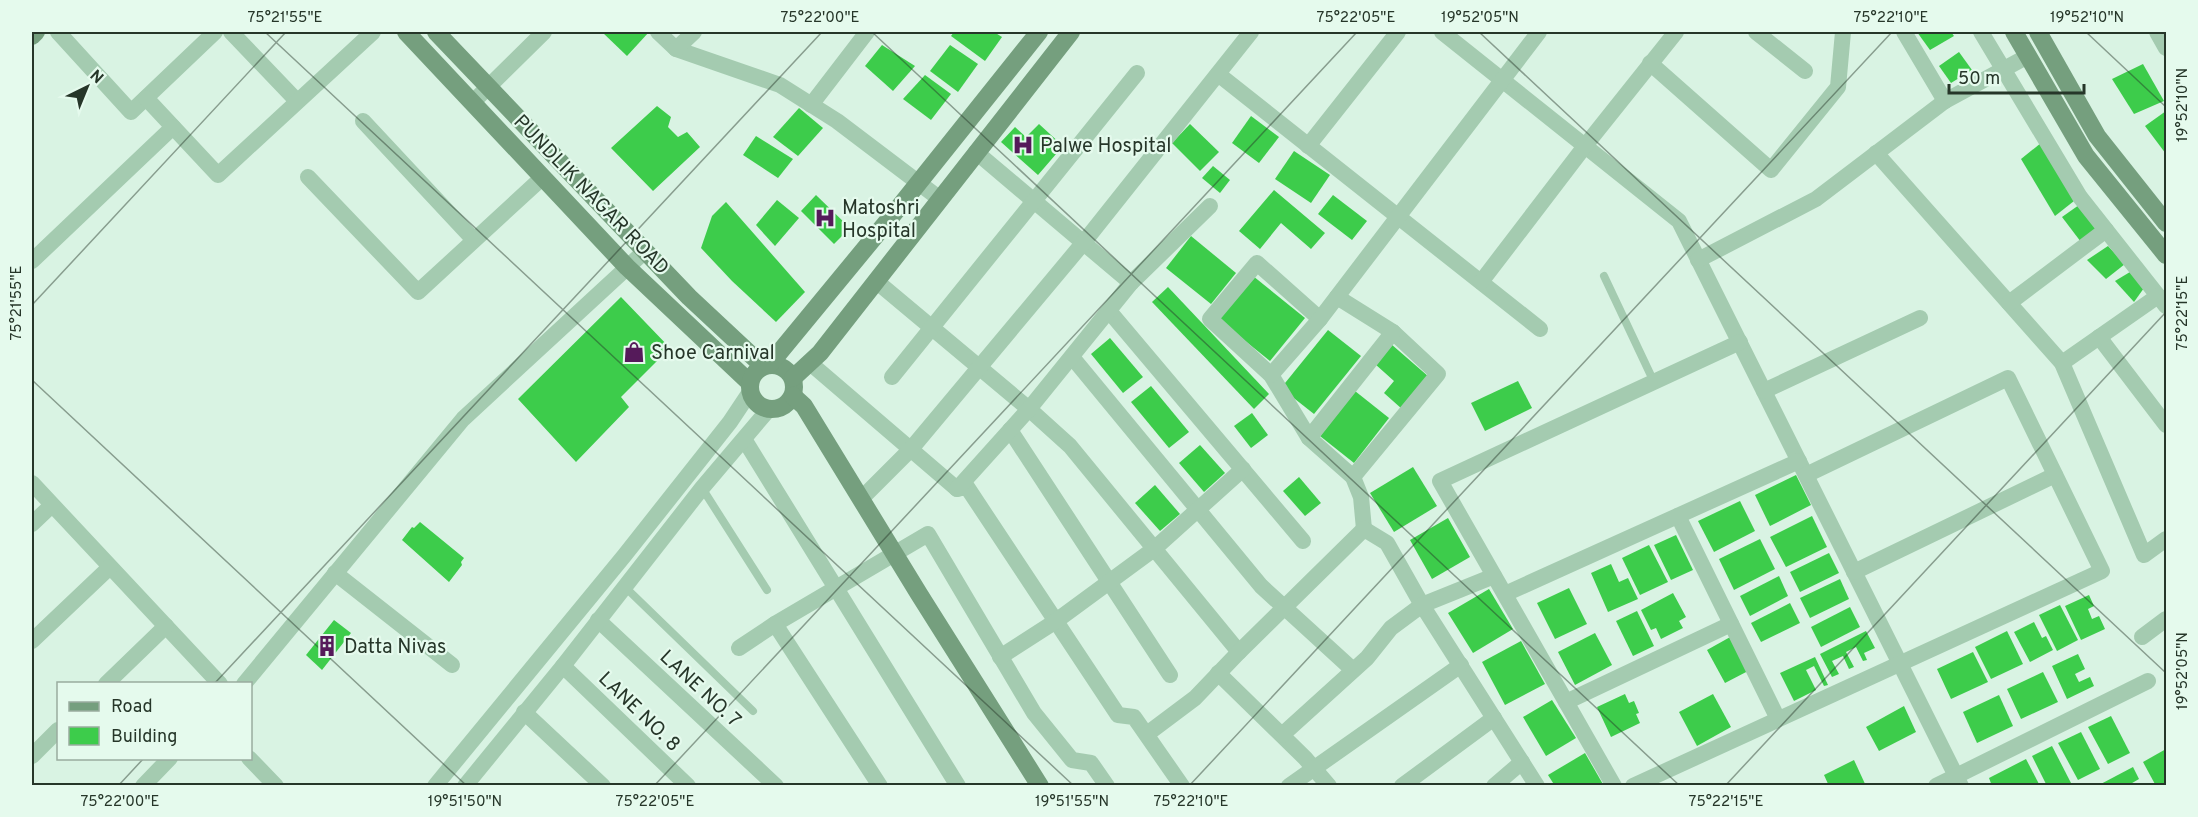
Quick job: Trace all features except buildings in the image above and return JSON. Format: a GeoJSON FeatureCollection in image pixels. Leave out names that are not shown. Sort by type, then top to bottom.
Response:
{"type":"FeatureCollection","features":[{"type":"Feature","properties":{"kind":"main road"},"geometry":{"type":"LineString","coordinates":[[32,36],[36,32]]}},
{"type":"Feature","properties":{"kind":"main road","name":"PUNDLIK NAGAR ROAD"},"geometry":{"type":"LineString","coordinates":[[406,32],[627,267],[750,387]]}},
{"type":"Feature","properties":{"kind":"main road","name":"PUNDLIK NAGAR ROAD"},"geometry":{"type":"LineString","coordinates":[[436,32],[689,297],[766,365]]}},
{"type":"Feature","properties":{"kind":"main road"},"geometry":{"type":"LineString","coordinates":[[1039,32],[918,183],[766,365],[756,370],[750,387],[754,400],[760,406],[769,409],[787,404],[793,387],[810,363],[1071,32]]}},
{"type":"Feature","properties":{"kind":"main road"},"geometry":{"type":"LineString","coordinates":[[2014,32],[2086,156],[2166,255]]}},
{"type":"Feature","properties":{"kind":"main road"},"geometry":{"type":"LineString","coordinates":[[2038,32],[2097,136],[2166,223]]}},
{"type":"Feature","properties":{"kind":"main road"},"geometry":{"type":"LineString","coordinates":[[766,365],[778,365],[787,370],[793,387],[804,406],[894,554],[1040,786]]}},
{"type":"Feature","properties":{"kind":"street"},"geometry":{"type":"LineString","coordinates":[[58,32],[131,112],[215,32]]}},
{"type":"Feature","properties":{"kind":"street"},"geometry":{"type":"LineString","coordinates":[[231,32],[297,102]]}},
{"type":"Feature","properties":{"kind":"street"},"geometry":{"type":"LineString","coordinates":[[146,99],[218,175],[373,32]]}},
{"type":"Feature","properties":{"kind":"street"},"geometry":{"type":"LineString","coordinates":[[473,102],[544,32]]}},
{"type":"Feature","properties":{"kind":"street"},"geometry":{"type":"LineString","coordinates":[[658,32],[676,49],[780,85],[837,121],[940,199]]}},
{"type":"Feature","properties":{"kind":"street"},"geometry":{"type":"LineString","coordinates":[[676,49],[694,32]]}},
{"type":"Feature","properties":{"kind":"street"},"geometry":{"type":"LineString","coordinates":[[811,105],[867,32]]}},
{"type":"Feature","properties":{"kind":"street"},"geometry":{"type":"LineString","coordinates":[[861,499],[911,449],[980,367],[1084,242],[1251,32]]}},
{"type":"Feature","properties":{"kind":"street"},"geometry":{"type":"LineString","coordinates":[[1308,146],[1398,32]]}},
{"type":"Feature","properties":{"kind":"street"},"geometry":{"type":"LineString","coordinates":[[1442,32],[1679,220],[1959,781]]}},
{"type":"Feature","properties":{"kind":"street"},"geometry":{"type":"LineString","coordinates":[[1271,375],[1320,319],[1539,32]]}},
{"type":"Feature","properties":{"kind":"street"},"geometry":{"type":"LineString","coordinates":[[1481,282],[1676,32]]}},
{"type":"Feature","properties":{"kind":"street"},"geometry":{"type":"LineString","coordinates":[[1756,32],[1804,71]]}},
{"type":"Feature","properties":{"kind":"street"},"geometry":{"type":"LineString","coordinates":[[1650,63],[1771,170],[1838,87],[1843,32]]}},
{"type":"Feature","properties":{"kind":"street"},"geometry":{"type":"LineString","coordinates":[[1904,32],[1946,101]]}},
{"type":"Feature","properties":{"kind":"street"},"geometry":{"type":"LineString","coordinates":[[1982,32],[2080,197],[2162,301],[2099,337],[2062,363]]}},
{"type":"Feature","properties":{"kind":"street"},"geometry":{"type":"LineString","coordinates":[[2157,32],[2166,48]]}},
{"type":"Feature","properties":{"kind":"street"},"geometry":{"type":"LineString","coordinates":[[1698,260],[1816,199],[1946,101],[2028,56]]}},
{"type":"Feature","properties":{"kind":"street"},"geometry":{"type":"LineString","coordinates":[[892,377],[1137,73]]}},
{"type":"Feature","properties":{"kind":"street"},"geometry":{"type":"LineString","coordinates":[[1218,74],[1540,329]]}},
{"type":"Feature","properties":{"kind":"street"},"geometry":{"type":"LineString","coordinates":[[363,121],[474,240]]}},
{"type":"Feature","properties":{"kind":"street"},"geometry":{"type":"LineString","coordinates":[[32,261],[172,127]]}},
{"type":"Feature","properties":{"kind":"street"},"geometry":{"type":"LineString","coordinates":[[976,152],[1131,283]]}},
{"type":"Feature","properties":{"kind":"street"},"geometry":{"type":"LineString","coordinates":[[1876,153],[2062,363],[2144,555],[2166,538]]}},
{"type":"Feature","properties":{"kind":"street"},"geometry":{"type":"LineString","coordinates":[[309,177],[418,291],[543,177]]}},
{"type":"Feature","properties":{"kind":"street"},"geometry":{"type":"LineString","coordinates":[[957,489],[1029,409],[1131,283],[1210,206]]}},
{"type":"Feature","properties":{"kind":"street"},"geometry":{"type":"LineString","coordinates":[[2009,303],[2106,230]]}},
{"type":"Feature","properties":{"kind":"street"},"geometry":{"type":"LineString","coordinates":[[246,682],[463,419],[645,251]]}},
{"type":"Feature","properties":{"kind":"street"},"geometry":{"type":"LineString","coordinates":[[1320,319],[1257,263],[1210,320],[1271,375],[1309,438],[1353,477],[1361,497],[1364,529]]}},
{"type":"Feature","properties":{"kind":"street"},"geometry":{"type":"LineString","coordinates":[[876,281],[933,327],[1070,446],[1239,652]]}},
{"type":"Feature","properties":{"kind":"street"},"geometry":{"type":"LineString","coordinates":[[1337,297],[1393,332],[1438,374],[1353,477]]}},
{"type":"Feature","properties":{"kind":"street"},"geometry":{"type":"LineString","coordinates":[[1109,311],[1304,541]]}},
{"type":"Feature","properties":{"kind":"street"},"geometry":{"type":"LineString","coordinates":[[1764,392],[1920,318]]}},
{"type":"Feature","properties":{"kind":"street"},"geometry":{"type":"LineString","coordinates":[[1309,438],[1393,332]]}},
{"type":"Feature","properties":{"kind":"street"},"geometry":{"type":"LineString","coordinates":[[2099,337],[2166,424]]}},
{"type":"Feature","properties":{"kind":"street"},"geometry":{"type":"LineString","coordinates":[[1614,786],[1440,481],[1740,342]]}},
{"type":"Feature","properties":{"kind":"street"},"geometry":{"type":"LineString","coordinates":[[1072,357],[1261,585],[1353,670]]}},
{"type":"Feature","properties":{"kind":"street"},"geometry":{"type":"LineString","coordinates":[[810,363],[957,489]]}},
{"type":"Feature","properties":{"kind":"street"},"geometry":{"type":"LineString","coordinates":[[1505,594],[1678,516],[1803,468],[2008,378],[2102,571],[1633,786]]}},
{"type":"Feature","properties":{"kind":"street"},"geometry":{"type":"LineString","coordinates":[[435,786],[633,546],[730,422],[750,387]]}},
{"type":"Feature","properties":{"kind":"street"},"geometry":{"type":"LineString","coordinates":[[465,786],[626,587],[702,488],[769,409]]}},
{"type":"Feature","properties":{"kind":"street"},"geometry":{"type":"LineString","coordinates":[[1010,430],[1170,675]]}},
{"type":"Feature","properties":{"kind":"street"},"geometry":{"type":"LineString","coordinates":[[744,439],[958,786]]}},
{"type":"Feature","properties":{"kind":"street"},"geometry":{"type":"LineString","coordinates":[[1000,657],[1056,621],[1154,549],[1243,469]]}},
{"type":"Feature","properties":{"kind":"street"},"geometry":{"type":"LineString","coordinates":[[1854,572],[2055,475]]}},
{"type":"Feature","properties":{"kind":"street"},"geometry":{"type":"LineString","coordinates":[[32,483],[218,682]]}},
{"type":"Feature","properties":{"kind":"street"},"geometry":{"type":"LineString","coordinates":[[957,489],[967,487],[1118,715],[1134,717],[1182,786]]}},
{"type":"Feature","properties":{"kind":"street"},"geometry":{"type":"LineString","coordinates":[[32,524],[52,505]]}},
{"type":"Feature","properties":{"kind":"street"},"geometry":{"type":"LineString","coordinates":[[1678,516],[1778,719]]}},
{"type":"Feature","properties":{"kind":"street"},"geometry":{"type":"LineString","coordinates":[[1364,529],[1387,543],[1422,605],[1537,786]]}},
{"type":"Feature","properties":{"kind":"street"},"geometry":{"type":"LineString","coordinates":[[1147,734],[1195,698],[1364,529]]}},
{"type":"Feature","properties":{"kind":"street"},"geometry":{"type":"LineString","coordinates":[[739,648],[775,624],[928,534],[1034,713],[1072,760],[1091,763],[1107,786]]}},
{"type":"Feature","properties":{"kind":"street"},"geometry":{"type":"LineString","coordinates":[[633,546],[648,557]]}},
{"type":"Feature","properties":{"kind":"street"},"geometry":{"type":"LineString","coordinates":[[32,641],[110,567]]}},
{"type":"Feature","properties":{"kind":"street"},"geometry":{"type":"LineString","coordinates":[[335,573],[452,665]]}},
{"type":"Feature","properties":{"kind":"street"},"geometry":{"type":"LineString","coordinates":[[1282,735],[1367,658],[1391,628],[1422,605],[1494,576]]}},
{"type":"Feature","properties":{"kind":"street"},"geometry":{"type":"LineString","coordinates":[[2142,638],[2166,619]]}},
{"type":"Feature","properties":{"kind":"street","name":"LANE NO. 7"},"geometry":{"type":"LineString","coordinates":[[598,620],[776,786]]}},
{"type":"Feature","properties":{"kind":"street"},"geometry":{"type":"LineString","coordinates":[[775,624],[880,786]]}},
{"type":"Feature","properties":{"kind":"street"},"geometry":{"type":"LineString","coordinates":[[1566,702],[1731,624]]}},
{"type":"Feature","properties":{"kind":"street"},"geometry":{"type":"LineString","coordinates":[[108,682],[166,626]]}},
{"type":"Feature","properties":{"kind":"street"},"geometry":{"type":"LineString","coordinates":[[1289,786],[1461,665]]}},
{"type":"Feature","properties":{"kind":"street","name":"LANE NO. 8"},"geometry":{"type":"LineString","coordinates":[[563,666],[688,786]]}},
{"type":"Feature","properties":{"kind":"street"},"geometry":{"type":"LineString","coordinates":[[1218,673],[1282,735],[1329,786]]}},
{"type":"Feature","properties":{"kind":"street"},"geometry":{"type":"LineString","coordinates":[[1936,786],[1959,781],[2148,681]]}},
{"type":"Feature","properties":{"kind":"street"},"geometry":{"type":"LineString","coordinates":[[524,712],[603,786]]}},
{"type":"Feature","properties":{"kind":"street"},"geometry":{"type":"LineString","coordinates":[[1402,786],[1494,718]]}},
{"type":"Feature","properties":{"kind":"street"},"geometry":{"type":"LineString","coordinates":[[32,756],[57,731]]}},
{"type":"Feature","properties":{"kind":"street"},"geometry":{"type":"LineString","coordinates":[[143,786],[169,760]]}},
{"type":"Feature","properties":{"kind":"street"},"geometry":{"type":"LineString","coordinates":[[250,760],[276,786]]}},
{"type":"Feature","properties":{"kind":"street"},"geometry":{"type":"LineString","coordinates":[[1494,786],[1522,762]]}},
{"type":"Feature","properties":{"kind":"lane"},"geometry":{"type":"LineString","coordinates":[[1604,276],[1654,382]]}},
{"type":"Feature","properties":{"kind":"lane"},"geometry":{"type":"LineString","coordinates":[[702,488],[767,590]]}},
{"type":"Feature","properties":{"kind":"lane"},"geometry":{"type":"LineString","coordinates":[[626,587],[753,711]]}},
{"type":"Feature","properties":{"kind":"place","name":"Palwe Hospital"},"geometry":{"type":"Point","coordinates":[1023,145]}},
{"type":"Feature","properties":{"kind":"place","name":"Matoshri Hospital"},"geometry":{"type":"Point","coordinates":[825,218]}},
{"type":"Feature","properties":{"kind":"place","name":"Shoe Carnival"},"geometry":{"type":"Point","coordinates":[634,352]}},
{"type":"Feature","properties":{"kind":"place","name":"Datta Nivas"},"geometry":{"type":"Point","coordinates":[327,646]}}]}
